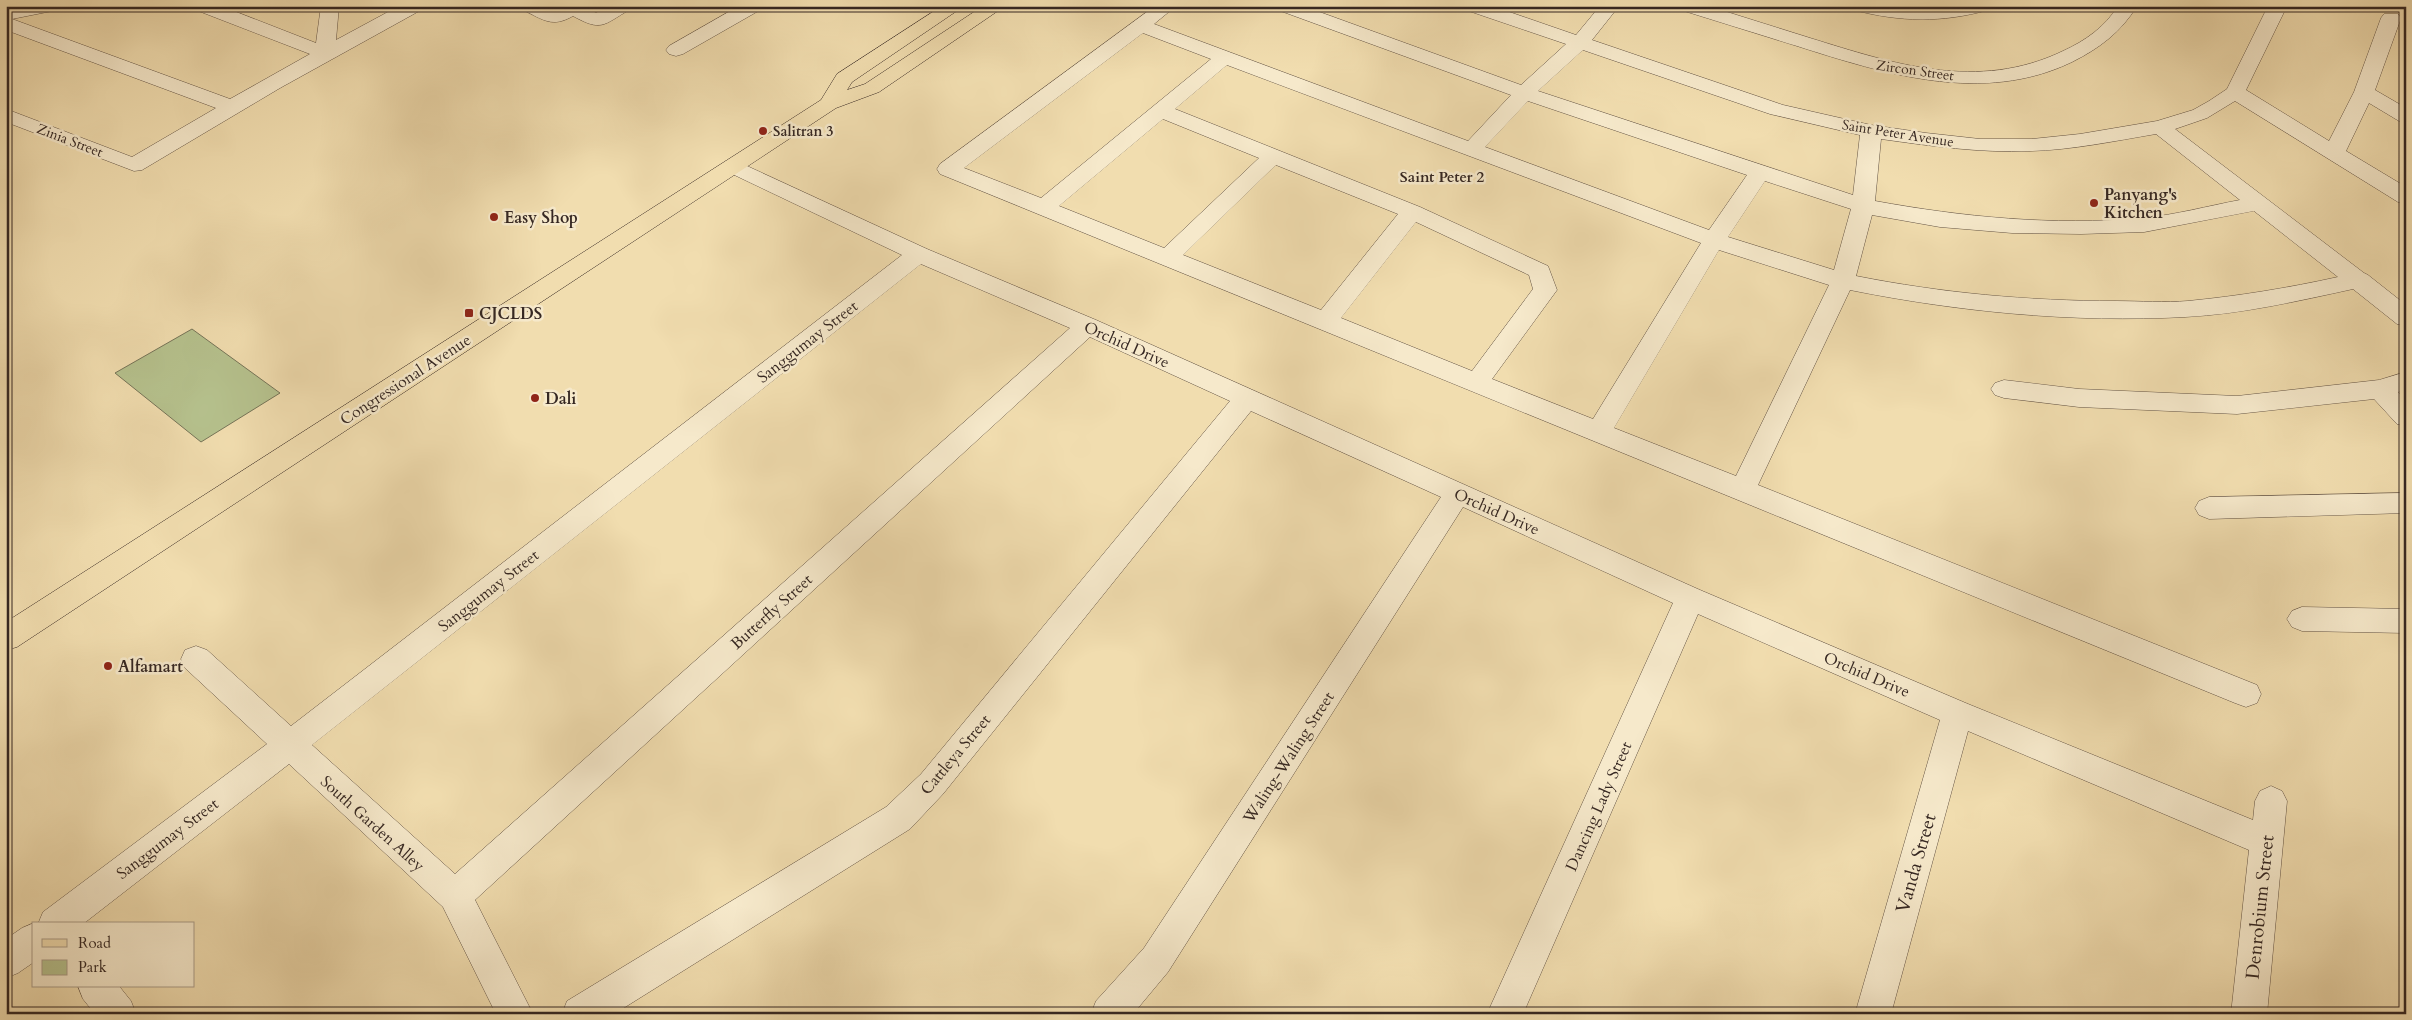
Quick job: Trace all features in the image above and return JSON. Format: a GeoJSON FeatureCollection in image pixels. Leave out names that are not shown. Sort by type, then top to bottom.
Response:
{"type":"FeatureCollection","features":[{"type":"Feature","properties":{"kind":"main road","name":"Congressional Avenue"},"geometry":{"type":"LineString","coordinates":[[829,104],[844,78],[955,6]]}},
{"type":"Feature","properties":{"kind":"main road","name":"Congressional Avenue"},"geometry":{"type":"LineString","coordinates":[[6,638],[829,104],[872,88],[996,6]]}},
{"type":"Feature","properties":{"kind":"street"},"geometry":{"type":"LineString","coordinates":[[6,14],[50,6]]}},
{"type":"Feature","properties":{"kind":"street"},"geometry":{"type":"LineString","coordinates":[[203,6],[325,53]]}},
{"type":"Feature","properties":{"kind":"street"},"geometry":{"type":"LineString","coordinates":[[325,53],[330,6]]}},
{"type":"Feature","properties":{"kind":"street"},"geometry":{"type":"LineString","coordinates":[[6,23],[230,106],[414,6]]}},
{"type":"Feature","properties":{"kind":"street"},"geometry":{"type":"LineString","coordinates":[[530,6],[556,18],[577,8],[596,21],[622,6]]}},
{"type":"Feature","properties":{"kind":"street"},"geometry":{"type":"LineString","coordinates":[[676,50],[753,6]]}},
{"type":"Feature","properties":{"kind":"street"},"geometry":{"type":"LineString","coordinates":[[1167,6],[948,169],[2246,694]]}},
{"type":"Feature","properties":{"kind":"street"},"geometry":{"type":"LineString","coordinates":[[1285,6],[1524,94],[1863,206],[1940,220],[2012,226],[2081,228],[2144,225],[2256,204]]}},
{"type":"Feature","properties":{"kind":"street","name":"Saint Peter Avenue"},"geometry":{"type":"LineString","coordinates":[[1473,6],[1777,110],[1871,131],[1980,144],[2032,144],[2080,140],[2160,127],[2200,114],[2235,92]]}},
{"type":"Feature","properties":{"kind":"street"},"geometry":{"type":"LineString","coordinates":[[1472,149],[1524,94],[1579,43],[1610,6]]}},
{"type":"Feature","properties":{"kind":"street","name":"Zircon Street"},"geometry":{"type":"LineString","coordinates":[[1688,6],[1879,66],[1936,75],[1988,77],[2031,71],[2067,58],[2097,41],[2119,22],[2128,6]]}},
{"type":"Feature","properties":{"kind":"street"},"geometry":{"type":"LineString","coordinates":[[1861,6],[1917,15],[1959,13],[1982,6]]}},
{"type":"Feature","properties":{"kind":"street"},"geometry":{"type":"LineString","coordinates":[[2278,6],[2235,92],[2334,151],[2406,197]]}},
{"type":"Feature","properties":{"kind":"street"},"geometry":{"type":"LineString","coordinates":[[2334,151],[2364,92],[2391,18]]}},
{"type":"Feature","properties":{"kind":"street"},"geometry":{"type":"LineString","coordinates":[[1141,26],[1714,240],[1843,282],[1918,296],[1981,303],[2094,310],[2186,309],[2281,297],[2360,280]]}},
{"type":"Feature","properties":{"kind":"street"},"geometry":{"type":"LineString","coordinates":[[1043,208],[1225,57]]}},
{"type":"Feature","properties":{"kind":"street"},"geometry":{"type":"LineString","coordinates":[[2364,92],[2406,117]]}},
{"type":"Feature","properties":{"kind":"street","name":"Zinia Street"},"geometry":{"type":"LineString","coordinates":[[6,115],[134,165],[230,106]]}},
{"type":"Feature","properties":{"kind":"street"},"geometry":{"type":"LineString","coordinates":[[1160,110],[1412,212],[1540,271],[1544,290],[1476,383]]}},
{"type":"Feature","properties":{"kind":"street"},"geometry":{"type":"LineString","coordinates":[[2160,127],[2256,204],[2360,280],[2406,318]]}},
{"type":"Feature","properties":{"kind":"street"},"geometry":{"type":"LineString","coordinates":[[1742,491],[1843,282],[1863,206],[1871,131]]}},
{"type":"Feature","properties":{"kind":"street"},"geometry":{"type":"LineString","coordinates":[[1167,258],[1274,155]]}},
{"type":"Feature","properties":{"kind":"street","name":"Orchid Drive"},"geometry":{"type":"LineString","coordinates":[[734,166],[919,254],[1087,326],[1690,598],[1957,713],[2266,841]]}},
{"type":"Feature","properties":{"kind":"street"},"geometry":{"type":"LineString","coordinates":[[1598,433],[1714,240],[1760,172]]}},
{"type":"Feature","properties":{"kind":"street"},"geometry":{"type":"LineString","coordinates":[[1325,322],[1412,212]]}},
{"type":"Feature","properties":{"kind":"street","name":"Sanggumay Street"},"geometry":{"type":"LineString","coordinates":[[58,922],[288,746],[919,254]]}},
{"type":"Feature","properties":{"kind":"street","name":"Butterfly Street"},"geometry":{"type":"LineString","coordinates":[[454,896],[1087,326]]}},
{"type":"Feature","properties":{"kind":"street"},"geometry":{"type":"LineString","coordinates":[[2004,389],[2079,398],[2237,405],[2380,389],[2406,381]]}},
{"type":"Feature","properties":{"kind":"street"},"geometry":{"type":"LineString","coordinates":[[2380,389],[2406,417]]}},
{"type":"Feature","properties":{"kind":"street","name":"Cattleya Street"},"geometry":{"type":"LineString","coordinates":[[580,1014],[898,818],[932,784],[1246,398]]}},
{"type":"Feature","properties":{"kind":"street","name":"Waling-Waling Street"},"geometry":{"type":"LineString","coordinates":[[1109,1014],[1156,960],[1458,493]]}},
{"type":"Feature","properties":{"kind":"street"},"geometry":{"type":"LineString","coordinates":[[2210,508],[2406,503]]}},
{"type":"Feature","properties":{"kind":"street","name":"Dancing Lady Street"},"geometry":{"type":"LineString","coordinates":[[1505,1014],[1690,598]]}},
{"type":"Feature","properties":{"kind":"street"},"geometry":{"type":"LineString","coordinates":[[2302,619],[2406,621]]}},
{"type":"Feature","properties":{"kind":"street","name":"South Garden Alley"},"geometry":{"type":"LineString","coordinates":[[196,659],[288,746],[454,896],[515,1014]]}},
{"type":"Feature","properties":{"kind":"street","name":"Vanda Street"},"geometry":{"type":"LineString","coordinates":[[1873,1014],[1957,713]]}},
{"type":"Feature","properties":{"kind":"street","name":"Denrobium Street"},"geometry":{"type":"LineString","coordinates":[[2249,1014],[2271,801]]}},
{"type":"Feature","properties":{"kind":"street"},"geometry":{"type":"LineString","coordinates":[[6,960],[32,941]]}},
{"type":"Feature","properties":{"kind":"street"},"geometry":{"type":"LineString","coordinates":[[98,988],[118,1014]]}},
{"type":"Feature","properties":{"kind":"green space"},"geometry":{"type":"Polygon","coordinates":[[[192,329],[280,393],[201,442],[115,373],[192,329]]]}},
{"type":"Feature","properties":{"kind":"place","name":"Salitran 3"},"geometry":{"type":"Point","coordinates":[763,131]}},
{"type":"Feature","properties":{"kind":"place","name":"Panyang's Kitchen"},"geometry":{"type":"Point","coordinates":[2094,203]}},
{"type":"Feature","properties":{"kind":"place","name":"Easy Shop"},"geometry":{"type":"Point","coordinates":[494,217]}},
{"type":"Feature","properties":{"kind":"place","name":"CJCLDS"},"geometry":{"type":"Point","coordinates":[469,313]}},
{"type":"Feature","properties":{"kind":"place","name":"Dali"},"geometry":{"type":"Point","coordinates":[535,398]}},
{"type":"Feature","properties":{"kind":"place","name":"Alfamart"},"geometry":{"type":"Point","coordinates":[108,666]}},
{"type":"Feature","properties":{"kind":"district","name":"Saint Peter 2"},"geometry":{"type":"Point","coordinates":[1442,177]}}]}
